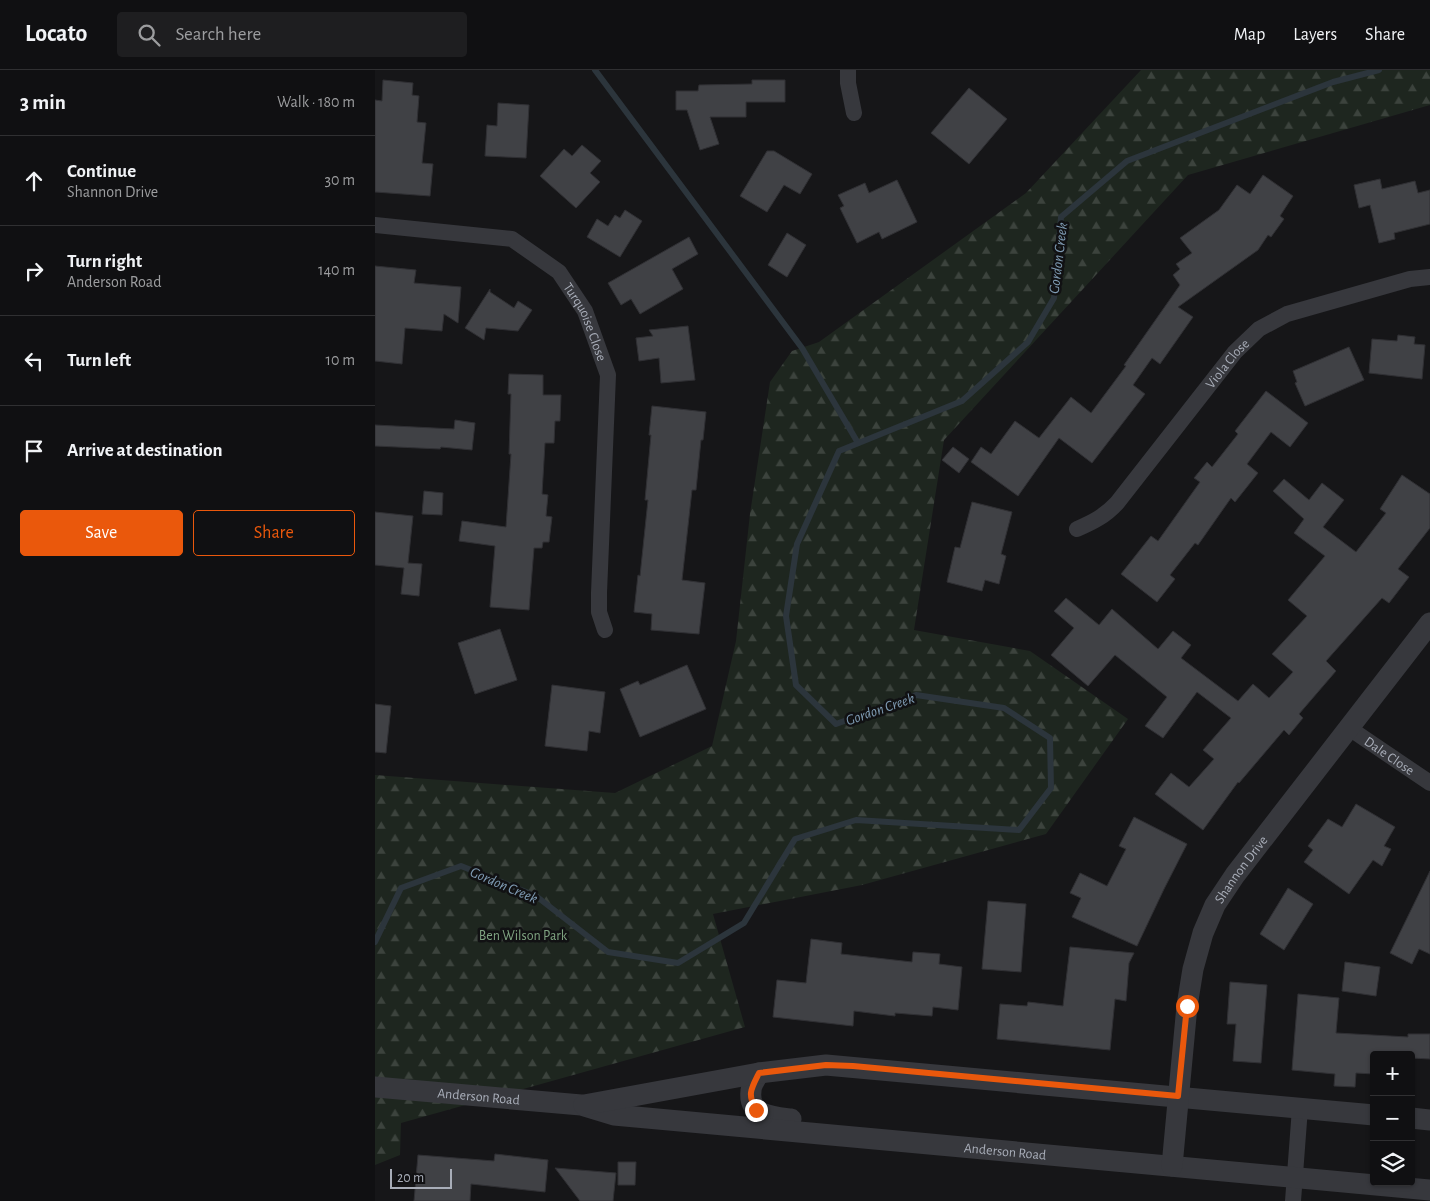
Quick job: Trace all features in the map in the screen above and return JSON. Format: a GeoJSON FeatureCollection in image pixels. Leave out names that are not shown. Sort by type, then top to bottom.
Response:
{"type":"FeatureCollection","features":[{"type":"Feature","properties":{"kind":"street"},"geometry":{"type":"LineString","coordinates":[[847,70],[854,113]]}},
{"type":"Feature","properties":{"kind":"street","name":"Turquoise Close"},"geometry":{"type":"LineString","coordinates":[[375,225],[512,239],[559,272],[585,311],[608,375],[599,592],[599,612],[605,630]]}},
{"type":"Feature","properties":{"kind":"street","name":"Viola Close"},"geometry":{"type":"LineString","coordinates":[[1077,529],[1107,514],[1235,352],[1259,329],[1287,314],[1410,279],[1430,277]]}},
{"type":"Feature","properties":{"kind":"street","name":"Shannon Drive"},"geometry":{"type":"LineString","coordinates":[[1172,1166],[1193,969],[1203,934],[1215,905],[1235,875],[1430,623]]}},
{"type":"Feature","properties":{"kind":"street","name":"Dale Close"},"geometry":{"type":"LineString","coordinates":[[1349,728],[1430,783]]}},
{"type":"Feature","properties":{"kind":"street","name":"Anderson Road"},"geometry":{"type":"LineString","coordinates":[[581,1106],[759,1073],[826,1065],[1370,1115]]}},
{"type":"Feature","properties":{"kind":"street"},"geometry":{"type":"LineString","coordinates":[[759,1073],[750,1090],[751,1101],[756,1110],[765,1115],[882,1126],[925,1143]]}},
{"type":"Feature","properties":{"kind":"street","name":"Anderson Road"},"geometry":{"type":"LineString","coordinates":[[375,1087],[581,1106],[614,1115],[1430,1190]]}},
{"type":"Feature","properties":{"kind":"street"},"geometry":{"type":"LineString","coordinates":[[1293,1201],[1300,1108]]}},
{"type":"Feature","properties":{"kind":"street"},"geometry":{"type":"LineString","coordinates":[[1415,1118],[1430,1120]]}},
{"type":"Feature","properties":{"kind":"green space","name":"Ben Wilson Park"},"geometry":{"type":"Polygon","coordinates":[[[1141,70],[1430,70],[1430,105],[1188,175],[944,440],[914,630],[1030,651],[1128,719],[1046,834],[862,885],[713,914],[745,1027],[401,1123],[400,1155],[375,1165],[375,775],[615,793],[712,746],[736,641],[750,514],[770,382],[792,351],[819,342],[1026,193],[1141,70]]]}},
{"type":"Feature","properties":{"kind":"building"},"geometry":{"type":"Polygon","coordinates":[[[383,80],[413,83],[412,95],[419,96],[417,122],[426,123],[422,163],[433,164],[430,196],[375,192],[375,100],[382,101],[383,80]]]}},
{"type":"Feature","properties":{"kind":"building"},"geometry":{"type":"Polygon","coordinates":[[[752,80],[785,80],[785,102],[746,102],[746,117],[710,117],[719,144],[700,150],[687,110],[676,110],[676,91],[698,91],[699,85],[752,84],[752,80]]]}},
{"type":"Feature","properties":{"kind":"building"},"geometry":{"type":"Polygon","coordinates":[[[969,88],[1007,119],[969,164],[931,133],[969,88]]]}},
{"type":"Feature","properties":{"kind":"building"},"geometry":{"type":"Polygon","coordinates":[[[498,103],[529,105],[526,158],[485,156],[487,125],[497,126],[498,103]]]}},
{"type":"Feature","properties":{"kind":"building"},"geometry":{"type":"Polygon","coordinates":[[[582,145],[601,161],[590,173],[600,182],[576,208],[540,176],[564,149],[572,156],[582,145]]]}},
{"type":"Feature","properties":{"kind":"building"},"geometry":{"type":"Polygon","coordinates":[[[767,151],[774,151],[812,174],[800,194],[784,185],[767,212],[740,196],[767,151]]]}},
{"type":"Feature","properties":{"kind":"building"},"geometry":{"type":"Polygon","coordinates":[[[1263,175],[1293,196],[1280,216],[1284,219],[1271,237],[1268,235],[1258,250],[1178,307],[1193,317],[1160,364],[1152,358],[1133,385],[1145,394],[1092,463],[1059,438],[1018,496],[971,462],[981,447],[991,454],[1015,421],[1039,438],[1071,397],[1091,413],[1126,366],[1124,365],[1180,285],[1173,275],[1180,269],[1176,264],[1192,253],[1180,238],[1219,210],[1237,185],[1250,194],[1263,175]]]}},
{"type":"Feature","properties":{"kind":"building"},"geometry":{"type":"Polygon","coordinates":[[[1380,179],[1382,189],[1415,181],[1418,193],[1430,190],[1430,224],[1394,233],[1395,239],[1379,243],[1370,205],[1359,208],[1354,185],[1380,179]]]}},
{"type":"Feature","properties":{"kind":"building"},"geometry":{"type":"Polygon","coordinates":[[[897,180],[917,222],[882,239],[879,232],[857,243],[840,208],[844,206],[838,195],[865,183],[869,193],[897,180]]]}},
{"type":"Feature","properties":{"kind":"building"},"geometry":{"type":"Polygon","coordinates":[[[625,210],[642,221],[620,257],[587,237],[597,219],[608,226],[615,215],[620,218],[625,210]]]}},
{"type":"Feature","properties":{"kind":"building"},"geometry":{"type":"Polygon","coordinates":[[[787,233],[806,245],[787,277],[768,265],[787,233]]]}},
{"type":"Feature","properties":{"kind":"building"},"geometry":{"type":"Polygon","coordinates":[[[689,237],[698,254],[672,269],[683,289],[640,314],[631,299],[621,305],[608,283],[689,237]]]}},
{"type":"Feature","properties":{"kind":"building"},"geometry":{"type":"Polygon","coordinates":[[[375,266],[416,270],[414,283],[461,287],[458,323],[444,314],[442,331],[405,328],[402,364],[375,361],[375,266]]]}},
{"type":"Feature","properties":{"kind":"building"},"geometry":{"type":"Polygon","coordinates":[[[490,289],[490,292],[514,308],[518,301],[532,310],[518,331],[486,328],[484,340],[465,328],[490,289]]]}},
{"type":"Feature","properties":{"kind":"building"},"geometry":{"type":"Polygon","coordinates":[[[688,326],[695,380],[661,383],[659,358],[639,361],[636,338],[653,336],[649,330],[688,326]]]}},
{"type":"Feature","properties":{"kind":"building"},"geometry":{"type":"Polygon","coordinates":[[[1398,335],[1415,337],[1414,344],[1425,345],[1422,379],[1369,373],[1372,339],[1397,341],[1398,335]]]}},
{"type":"Feature","properties":{"kind":"building"},"geometry":{"type":"Polygon","coordinates":[[[1349,347],[1364,380],[1305,406],[1295,383],[1297,382],[1293,371],[1349,347]]]}},
{"type":"Feature","properties":{"kind":"building"},"geometry":{"type":"Polygon","coordinates":[[[509,374],[543,375],[543,395],[561,395],[560,421],[555,421],[554,443],[545,443],[542,494],[548,495],[546,516],[552,517],[549,542],[543,542],[542,548],[534,548],[529,610],[490,607],[495,546],[459,541],[462,521],[506,527],[511,454],[509,454],[511,394],[508,394],[509,374]]]}},
{"type":"Feature","properties":{"kind":"building"},"geometry":{"type":"Polygon","coordinates":[[[1266,391],[1308,423],[1290,447],[1271,432],[1247,464],[1258,473],[1235,502],[1231,498],[1198,545],[1195,543],[1170,575],[1175,579],[1157,602],[1121,574],[1151,536],[1158,541],[1200,482],[1194,478],[1207,462],[1212,467],[1238,434],[1235,431],[1266,391]]]}},
{"type":"Feature","properties":{"kind":"building"},"geometry":{"type":"Polygon","coordinates":[[[652,406],[706,412],[696,490],[692,490],[682,580],[705,583],[699,634],[651,630],[652,614],[634,612],[648,500],[645,500],[652,406]]]}},
{"type":"Feature","properties":{"kind":"building"},"geometry":{"type":"Polygon","coordinates":[[[455,420],[475,423],[472,450],[441,447],[440,449],[375,446],[375,425],[454,429],[455,420]]]}},
{"type":"Feature","properties":{"kind":"building"},"geometry":{"type":"Polygon","coordinates":[[[953,447],[969,459],[959,473],[942,460],[953,447]]]}},
{"type":"Feature","properties":{"kind":"building"},"geometry":{"type":"Polygon","coordinates":[[[1402,475],[1430,494],[1430,528],[1398,569],[1409,577],[1389,603],[1382,598],[1326,661],[1336,671],[1299,714],[1303,718],[1289,735],[1284,730],[1238,782],[1203,830],[1155,794],[1171,773],[1189,787],[1214,759],[1203,750],[1231,718],[1197,692],[1163,738],[1145,726],[1167,697],[1115,655],[1088,686],[1051,655],[1074,628],[1054,611],[1066,598],[1099,625],[1112,609],[1158,649],[1173,631],[1191,645],[1181,658],[1238,701],[1253,684],[1269,698],[1293,672],[1272,654],[1307,616],[1288,600],[1325,556],[1294,533],[1304,519],[1273,491],[1284,479],[1309,500],[1322,483],[1344,500],[1323,527],[1356,552],[1386,513],[1380,509],[1402,475]]]}},
{"type":"Feature","properties":{"kind":"building"},"geometry":{"type":"Polygon","coordinates":[[[424,491],[443,493],[442,515],[422,514],[424,491]]]}},
{"type":"Feature","properties":{"kind":"building"},"geometry":{"type":"Polygon","coordinates":[[[972,502],[1012,512],[1001,554],[1006,556],[999,584],[985,580],[982,591],[947,582],[955,547],[960,548],[972,502]]]}},
{"type":"Feature","properties":{"kind":"building"},"geometry":{"type":"Polygon","coordinates":[[[375,512],[413,516],[408,563],[422,564],[419,596],[401,594],[404,568],[375,565],[375,512]]]}},
{"type":"Feature","properties":{"kind":"building"},"geometry":{"type":"Polygon","coordinates":[[[500,629],[517,680],[475,694],[458,643],[500,629]]]}},
{"type":"Feature","properties":{"kind":"building"},"geometry":{"type":"Polygon","coordinates":[[[687,665],[706,709],[640,737],[620,689],[638,681],[640,685],[687,665]]]}},
{"type":"Feature","properties":{"kind":"building"},"geometry":{"type":"Polygon","coordinates":[[[552,685],[605,692],[600,733],[589,731],[587,751],[545,746],[552,685]]]}},
{"type":"Feature","properties":{"kind":"building"},"geometry":{"type":"Polygon","coordinates":[[[375,704],[391,706],[386,753],[375,752],[375,704]]]}},
{"type":"Feature","properties":{"kind":"building"},"geometry":{"type":"Polygon","coordinates":[[[1356,804],[1395,827],[1384,846],[1391,849],[1382,866],[1373,860],[1349,894],[1304,862],[1313,850],[1308,846],[1328,819],[1342,827],[1356,804]]]}},
{"type":"Feature","properties":{"kind":"building"},"geometry":{"type":"Polygon","coordinates":[[[1134,817],[1187,844],[1137,946],[1072,917],[1081,898],[1070,893],[1080,873],[1107,886],[1126,849],[1119,846],[1134,817]]]}},
{"type":"Feature","properties":{"kind":"building"},"geometry":{"type":"Polygon","coordinates":[[[1430,871],[1430,954],[1419,949],[1412,964],[1390,953],[1430,871]]]}},
{"type":"Feature","properties":{"kind":"building"},"geometry":{"type":"Polygon","coordinates":[[[1288,888],[1313,904],[1284,950],[1260,934],[1288,888]]]}},
{"type":"Feature","properties":{"kind":"building"},"geometry":{"type":"Polygon","coordinates":[[[988,901],[1026,904],[1021,972],[982,969],[988,901]]]}},
{"type":"Feature","properties":{"kind":"building"},"geometry":{"type":"Polygon","coordinates":[[[811,939],[842,943],[841,954],[912,962],[913,952],[940,954],[939,964],[962,967],[958,1010],[933,1007],[932,1016],[895,1013],[895,1016],[854,1011],[853,1026],[773,1017],[777,980],[806,983],[811,939]]]}},
{"type":"Feature","properties":{"kind":"building"},"geometry":{"type":"Polygon","coordinates":[[[1070,947],[1134,953],[1129,963],[1126,1001],[1115,999],[1110,1050],[997,1039],[1000,1004],[1027,1006],[1028,1002],[1063,1006],[1070,947]]]}},
{"type":"Feature","properties":{"kind":"building"},"geometry":{"type":"Polygon","coordinates":[[[1345,962],[1380,967],[1376,996],[1342,991],[1345,962]]]}},
{"type":"Feature","properties":{"kind":"building"},"geometry":{"type":"Polygon","coordinates":[[[1230,982],[1267,985],[1261,1063],[1233,1061],[1236,1024],[1227,1024],[1230,982]]]}},
{"type":"Feature","properties":{"kind":"building"},"geometry":{"type":"Polygon","coordinates":[[[1298,994],[1339,998],[1336,1033],[1408,1037],[1408,1034],[1430,1034],[1430,1059],[1415,1058],[1415,1051],[1370,1051],[1370,1074],[1356,1073],[1355,1087],[1334,1086],[1335,1074],[1292,1070],[1298,994]]]}},
{"type":"Feature","properties":{"kind":"building"},"geometry":{"type":"Polygon","coordinates":[[[495,1154],[548,1160],[545,1192],[471,1184],[470,1201],[414,1201],[418,1155],[494,1161],[495,1154]]]}},
{"type":"Feature","properties":{"kind":"building"},"geometry":{"type":"Polygon","coordinates":[[[618,1162],[636,1162],[635,1185],[618,1185],[618,1162]]]}},
{"type":"Feature","properties":{"kind":"building"},"geometry":{"type":"Polygon","coordinates":[[[555,1168],[616,1173],[613,1201],[580,1201],[555,1168]]]}},
{"type":"Feature","properties":{"kind":"waterway"},"geometry":{"type":"LineString","coordinates":[[595,70],[802,348],[858,443]]}},
{"type":"Feature","properties":{"kind":"waterway","name":"Gordon Creek"},"geometry":{"type":"LineString","coordinates":[[375,942],[401,888],[461,866],[536,896],[608,952],[678,963],[744,923],[795,839],[856,820],[1019,830],[1051,788],[1050,738],[1004,708],[916,695],[836,724],[796,685],[786,616],[797,544],[839,451],[962,401],[1028,342],[1054,298],[1061,217],[1127,161],[1333,82],[1379,70]]}},
{"type":"Feature","properties":{"kind":"route"},"geometry":{"type":"LineString","coordinates":[[756,1110],[751,1101],[750,1090],[759,1073],[803,1066],[826,1065],[1178,1096],[1187,1006]]}}]}
